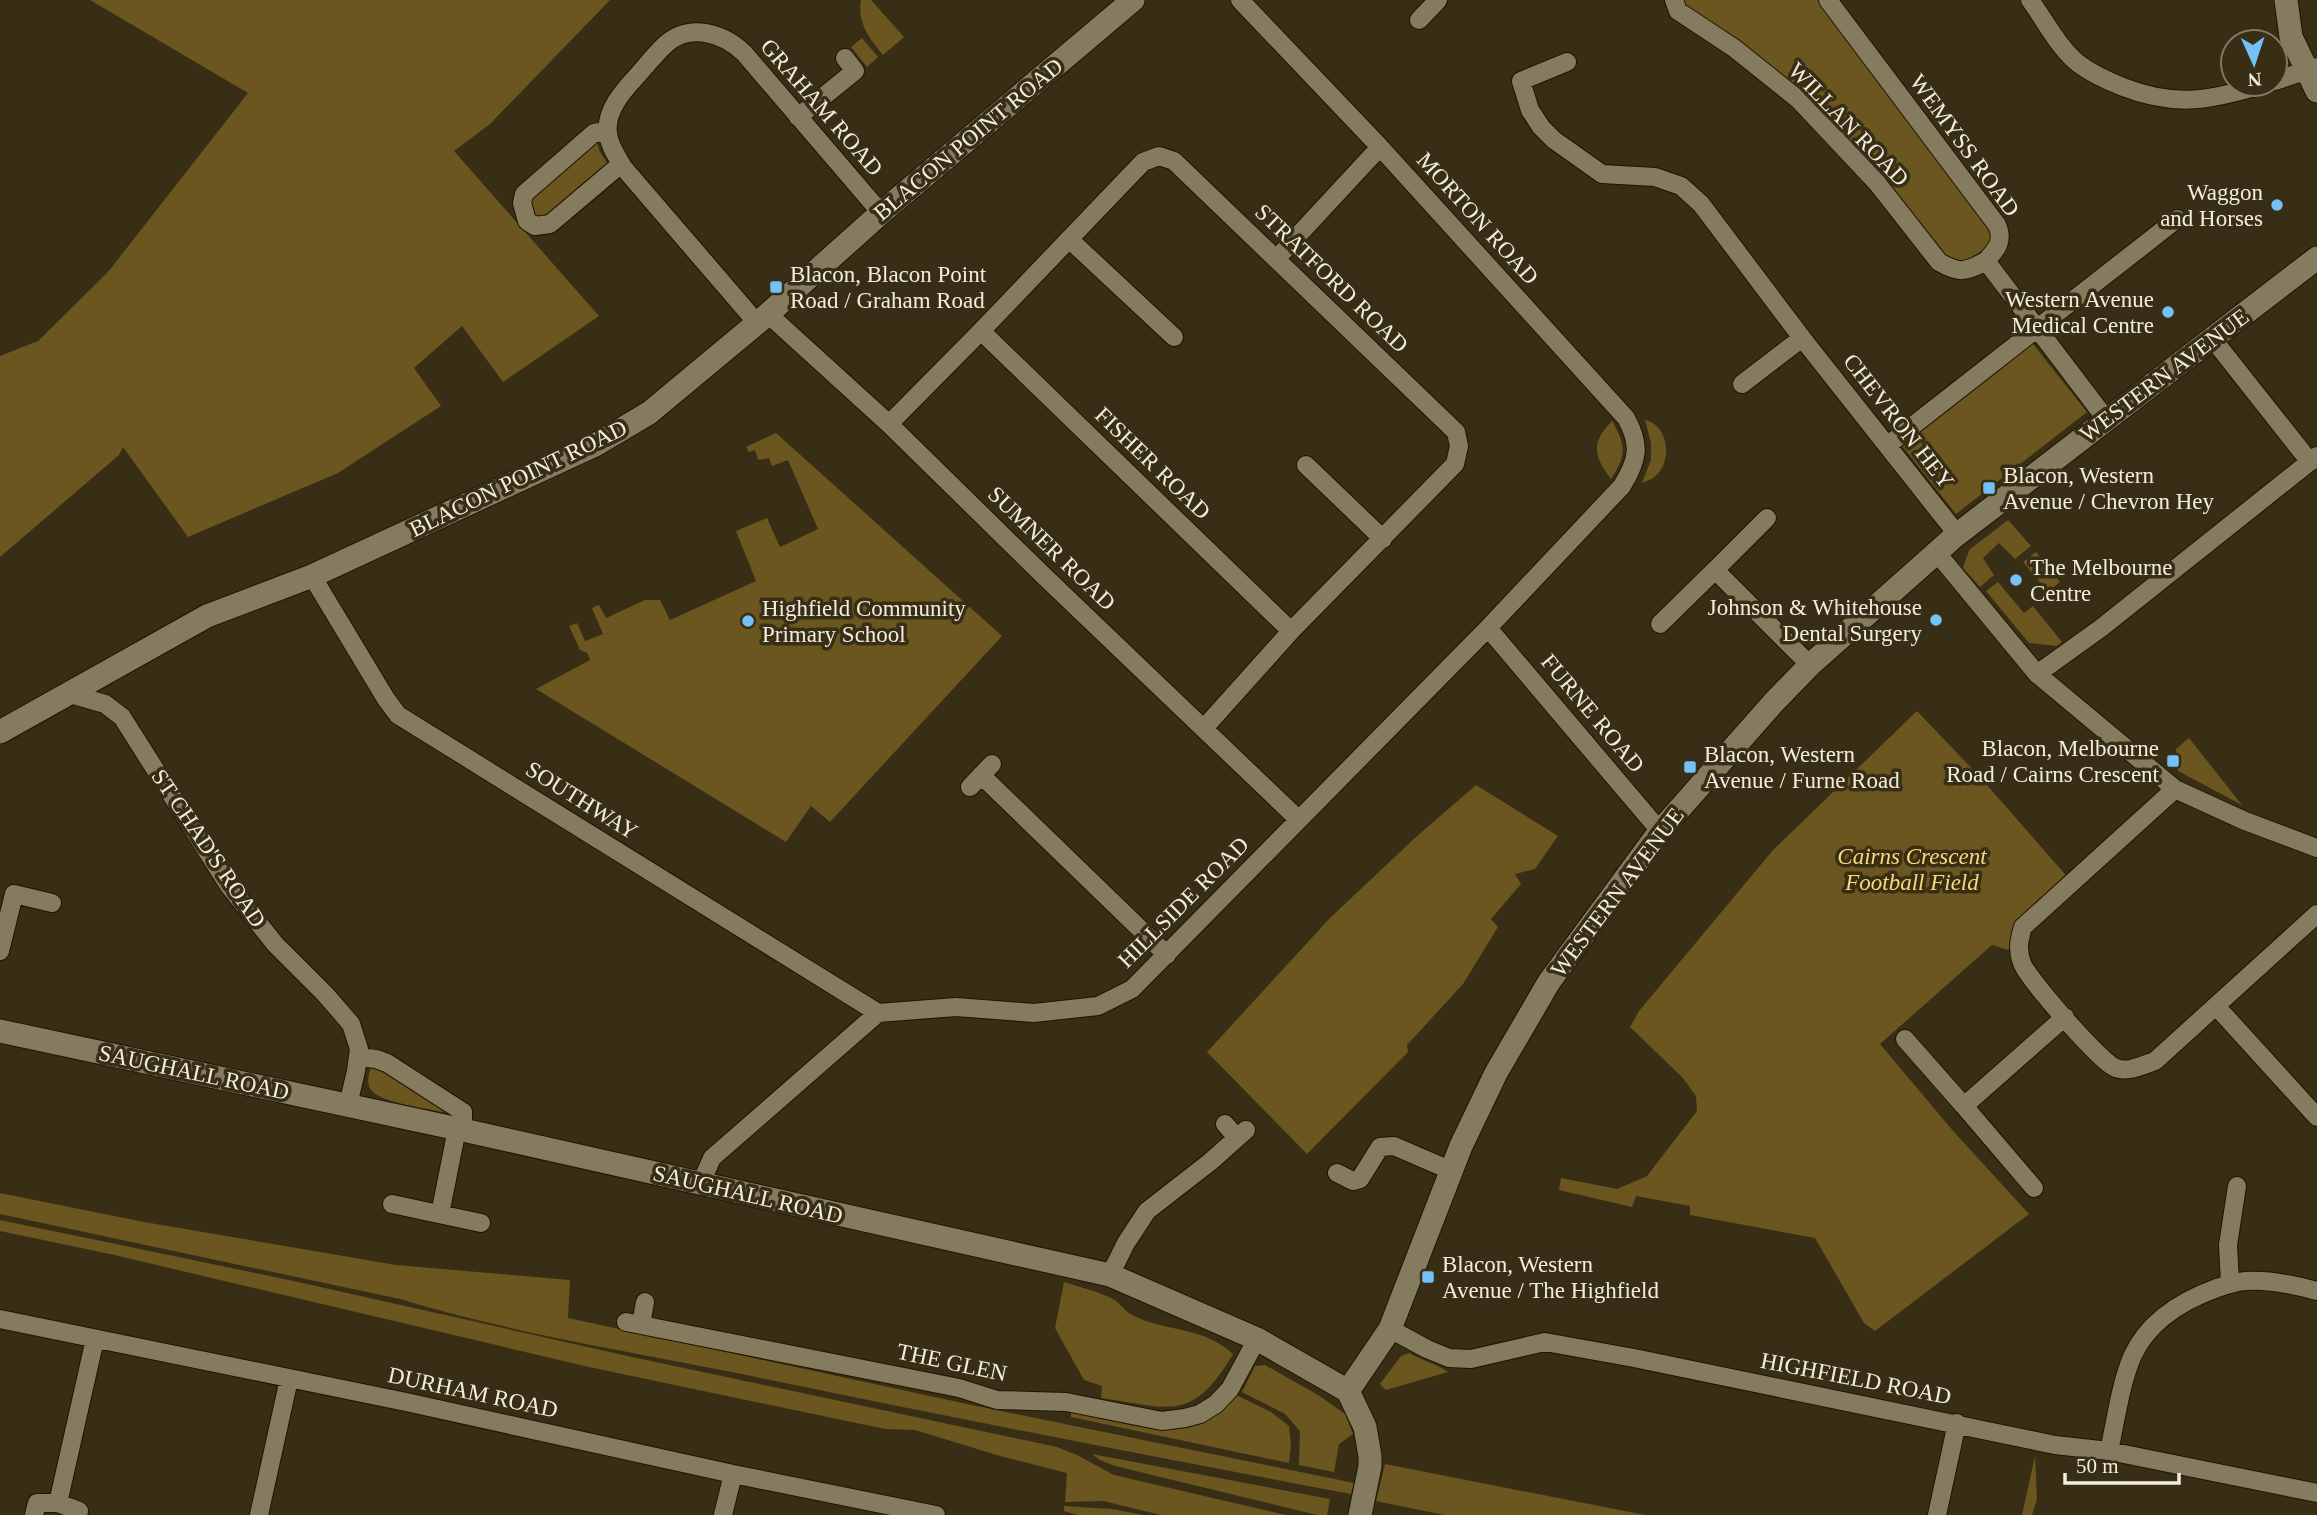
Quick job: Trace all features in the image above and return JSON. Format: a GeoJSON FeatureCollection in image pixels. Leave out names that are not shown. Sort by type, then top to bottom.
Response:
{"type":"FeatureCollection","features":[{"type":"Feature","properties":{"kind":"street","name":"BLACON POINT ROAD"},"geometry":{"type":"LineString","coordinates":[[72,690],[207,616],[312,576],[595,445],[649,413],[1133,0]]}},
{"type":"Feature","properties":{"kind":"street","name":"MORTON ROAD"},"geometry":{"type":"LineString","coordinates":[[1240,0],[1380,147],[1626,418],[1635,433],[1637,450],[1633,468],[1622,486]]}},
{"type":"Feature","properties":{"kind":"street"},"geometry":{"type":"LineString","coordinates":[[1419,20],[1438,0]]}},
{"type":"Feature","properties":{"kind":"street","name":"WILLAN ROAD"},"geometry":{"type":"LineString","coordinates":[[1674,0],[1678,11],[1734,48],[1799,100],[1877,183],[1939,262],[1951,269],[1967,271],[1986,261]]}},
{"type":"Feature","properties":{"kind":"street","name":"WEMYSS ROAD"},"geometry":{"type":"LineString","coordinates":[[1828,0],[1997,225],[2001,234],[1998,248],[1986,261]]}},
{"type":"Feature","properties":{"kind":"street"},"geometry":{"type":"LineString","coordinates":[[2286,0],[2291,37],[2314,76],[2289,79]]}},
{"type":"Feature","properties":{"kind":"street"},"geometry":{"type":"LineString","coordinates":[[2033,1],[2070,55],[2080,65],[2110,81],[2165,100],[2219,97]]}},
{"type":"Feature","properties":{"kind":"street","name":"GRAHAM ROAD"},"geometry":{"type":"LineString","coordinates":[[607,131],[619,96],[667,43],[680,36],[712,33],[730,40],[744,52],[881,213]]}},
{"type":"Feature","properties":{"kind":"street"},"geometry":{"type":"LineString","coordinates":[[798,117],[855,71],[845,58]]}},
{"type":"Feature","properties":{"kind":"street","name":"CHEVRON HEY"},"geometry":{"type":"LineString","coordinates":[[1567,62],[1521,81],[1531,110],[1541,127],[1554,140],[1602,174],[1655,177],[1681,186],[1701,204],[1802,338],[1957,534]]}},
{"type":"Feature","properties":{"kind":"street"},"geometry":{"type":"LineString","coordinates":[[621,164],[550,224],[535,226],[527,221],[522,204],[524,194],[594,133],[607,131],[612,150],[621,164],[762,319]]}},
{"type":"Feature","properties":{"kind":"street"},"geometry":{"type":"LineString","coordinates":[[1277,258],[1380,147]]}},
{"type":"Feature","properties":{"kind":"street","name":"STRATFORD ROAD"},"geometry":{"type":"LineString","coordinates":[[889,424],[1143,162],[1159,156],[1174,161],[1277,258],[1456,432],[1459,446],[1455,464],[1291,631],[1205,727]]}},
{"type":"Feature","properties":{"kind":"street"},"geometry":{"type":"LineString","coordinates":[[1888,445],[2177,219]]}},
{"type":"Feature","properties":{"kind":"street"},"geometry":{"type":"LineString","coordinates":[[1069,239],[1174,338]]}},
{"type":"Feature","properties":{"kind":"street","name":"WESTERN AVENUE"},"geometry":{"type":"LineString","coordinates":[[1348,1391],[1391,1329],[1452,1171],[1496,1073],[1549,982],[1660,831],[1810,665],[1957,534],[2317,258]]}},
{"type":"Feature","properties":{"kind":"street"},"geometry":{"type":"LineString","coordinates":[[1986,261],[2106,419]]}},
{"type":"Feature","properties":{"kind":"street","name":"SUMNER ROAD"},"geometry":{"type":"LineString","coordinates":[[762,319],[889,424],[1298,819]]}},
{"type":"Feature","properties":{"kind":"street","name":"FISHER ROAD"},"geometry":{"type":"LineString","coordinates":[[981,331],[1291,631]]}},
{"type":"Feature","properties":{"kind":"street"},"geometry":{"type":"LineString","coordinates":[[1742,384],[1802,338]]}},
{"type":"Feature","properties":{"kind":"street"},"geometry":{"type":"LineString","coordinates":[[2037,674],[2101,628],[2313,459],[2212,338]]}},
{"type":"Feature","properties":{"kind":"street"},"geometry":{"type":"LineString","coordinates":[[1306,465],[1383,539]]}},
{"type":"Feature","properties":{"kind":"street","name":"HILLSIDE ROAD"},"geometry":{"type":"LineString","coordinates":[[878,1013],[956,1007],[1034,1013],[1098,1006],[1132,989],[1488,628],[1622,486]]}},
{"type":"Feature","properties":{"kind":"street"},"geometry":{"type":"LineString","coordinates":[[1660,624],[1767,518]]}},
{"type":"Feature","properties":{"kind":"street"},"geometry":{"type":"LineString","coordinates":[[1937,553],[2037,674],[2175,789],[2245,821],[2317,848]]}},
{"type":"Feature","properties":{"kind":"street"},"geometry":{"type":"LineString","coordinates":[[1715,570],[1810,665]]}},
{"type":"Feature","properties":{"kind":"street","name":"SOUTHWAY"},"geometry":{"type":"LineString","coordinates":[[312,576],[398,715],[878,1013]]}},
{"type":"Feature","properties":{"kind":"street","name":"FURNE ROAD"},"geometry":{"type":"LineString","coordinates":[[1488,628],[1660,831]]}},
{"type":"Feature","properties":{"kind":"street"},"geometry":{"type":"LineString","coordinates":[[0,732],[72,690]]}},
{"type":"Feature","properties":{"kind":"street","name":"ST CHAD'S ROAD"},"geometry":{"type":"LineString","coordinates":[[72,690],[105,704],[122,717],[229,887],[275,944],[351,1024],[359,1049],[348,1105]]}},
{"type":"Feature","properties":{"kind":"street"},"geometry":{"type":"LineString","coordinates":[[981,775],[1167,955]]}},
{"type":"Feature","properties":{"kind":"street"},"geometry":{"type":"LineString","coordinates":[[2175,789],[2023,927],[2017,945],[2022,965],[2034,982],[2101,1058],[2116,1069],[2134,1069],[2155,1061],[2317,915]]}},
{"type":"Feature","properties":{"kind":"street"},"geometry":{"type":"LineString","coordinates":[[0,951],[13,894],[52,903]]}},
{"type":"Feature","properties":{"kind":"street"},"geometry":{"type":"LineString","coordinates":[[2216,1006],[2317,1117]]}},
{"type":"Feature","properties":{"kind":"street"},"geometry":{"type":"LineString","coordinates":[[701,1184],[712,1157],[878,1013]]}},
{"type":"Feature","properties":{"kind":"street"},"geometry":{"type":"LineString","coordinates":[[1964,1106],[2065,1017]]}},
{"type":"Feature","properties":{"kind":"street","name":"SAUGHALL ROAD"},"geometry":{"type":"LineString","coordinates":[[0,1031],[348,1105],[1110,1275],[1256,1339],[1348,1391]]}},
{"type":"Feature","properties":{"kind":"street"},"geometry":{"type":"LineString","coordinates":[[1905,1039],[2034,1188]]}},
{"type":"Feature","properties":{"kind":"street"},"geometry":{"type":"LineString","coordinates":[[358,1057],[387,1063],[463,1112],[440,1214]]}},
{"type":"Feature","properties":{"kind":"street"},"geometry":{"type":"LineString","coordinates":[[1110,1275],[1126,1242],[1147,1211],[1242,1134],[1225,1124]]}},
{"type":"Feature","properties":{"kind":"street"},"geometry":{"type":"LineString","coordinates":[[1338,1173],[1353,1181],[1360,1179],[1380,1147],[1394,1146],[1452,1171]]}},
{"type":"Feature","properties":{"kind":"street"},"geometry":{"type":"LineString","coordinates":[[2230,1284],[2228,1245],[2239,1186]]}},
{"type":"Feature","properties":{"kind":"street"},"geometry":{"type":"LineString","coordinates":[[392,1204],[481,1223]]}},
{"type":"Feature","properties":{"kind":"street"},"geometry":{"type":"LineString","coordinates":[[2109,1451],[2133,1357],[2146,1334],[2165,1314],[2199,1295],[2238,1281],[2299,1286],[2317,1292]]}},
{"type":"Feature","properties":{"kind":"street","name":"THE GLEN"},"geometry":{"type":"LineString","coordinates":[[645,1302],[633,1323],[959,1388],[997,1400],[1066,1402],[1163,1421],[1192,1416],[1216,1404],[1230,1389],[1256,1339]]}},
{"type":"Feature","properties":{"kind":"street","name":"DURHAM ROAD"},"geometry":{"type":"LineString","coordinates":[[0,1319],[936,1515]]}},
{"type":"Feature","properties":{"kind":"street","name":"HIGHFIELD ROAD"},"geometry":{"type":"LineString","coordinates":[[1391,1329],[1427,1349],[1449,1357],[1471,1359],[1545,1342],[1957,1423],[2055,1445],[2109,1451],[2317,1493]]}},
{"type":"Feature","properties":{"kind":"street"},"geometry":{"type":"LineString","coordinates":[[58,1503],[95,1339]]}},
{"type":"Feature","properties":{"kind":"street"},"geometry":{"type":"LineString","coordinates":[[259,1515],[289,1379]]}},
{"type":"Feature","properties":{"kind":"street"},"geometry":{"type":"LineString","coordinates":[[1348,1391],[1365,1427],[1370,1456],[1360,1515]]}},
{"type":"Feature","properties":{"kind":"street"},"geometry":{"type":"LineString","coordinates":[[1937,1515],[1957,1423]]}},
{"type":"Feature","properties":{"kind":"street"},"geometry":{"type":"LineString","coordinates":[[723,1515],[733,1474]]}},
{"type":"Feature","properties":{"kind":"street"},"geometry":{"type":"LineString","coordinates":[[34,1515],[37,1503],[58,1503],[79,1511],[78,1515]]}},
{"type":"Feature","properties":{"kind":"green space"},"geometry":{"type":"Polygon","coordinates":[[[90,0],[610,0],[490,124],[454,151],[599,316],[503,382],[462,326],[414,368],[441,406],[338,473],[188,537],[123,447],[119,455],[0,557],[0,356],[38,341],[108,272],[248,93],[90,0]]]}},
{"type":"Feature","properties":{"kind":"green space"},"geometry":{"type":"Polygon","coordinates":[[[861,0],[871,0],[904,37],[883,55],[863,23],[861,0]]]}},
{"type":"Feature","properties":{"kind":"green space"},"geometry":{"type":"Polygon","coordinates":[[[1683,0],[1818,0],[1993,227],[1990,245],[1960,265],[1946,258],[1825,118],[1685,7],[1683,0]]]}},
{"type":"Feature","properties":{"kind":"green space"},"geometry":{"type":"Polygon","coordinates":[[[862,38],[878,57],[867,67],[851,47],[862,38]]]}},
{"type":"Feature","properties":{"kind":"green space"},"geometry":{"type":"Polygon","coordinates":[[[597,142],[609,166],[546,218],[534,219],[529,199],[597,142]]]}},
{"type":"Feature","properties":{"kind":"green space"},"geometry":{"type":"Polygon","coordinates":[[[2024,344],[2033,344],[2087,412],[1956,514],[1899,442],[2024,344]]]}},
{"type":"Feature","properties":{"kind":"green space"},"geometry":{"type":"Polygon","coordinates":[[[1645,420],[1660,429],[1666,455],[1659,472],[1642,483],[1651,460],[1651,443],[1645,420]]]}},
{"type":"Feature","properties":{"kind":"green space"},"geometry":{"type":"Polygon","coordinates":[[[1612,421],[1623,450],[1620,463],[1611,479],[1601,463],[1597,449],[1600,436],[1612,421]]]}},
{"type":"Feature","properties":{"kind":"green space","name":"Highfield Community Primary School"},"geometry":{"type":"Polygon","coordinates":[[[776,433],[1002,636],[830,822],[811,806],[786,842],[536,689],[590,660],[587,653],[580,650],[569,626],[577,623],[585,641],[603,634],[592,608],[599,605],[606,618],[645,600],[660,600],[670,620],[756,581],[736,531],[767,518],[780,547],[818,529],[788,460],[772,466],[769,458],[758,460],[755,450],[749,452],[746,447],[776,433]]]}},
{"type":"Feature","properties":{"kind":"green space"},"geometry":{"type":"Polygon","coordinates":[[[2008,520],[2031,546],[2015,559],[1999,543],[1983,558],[1994,575],[1980,587],[1963,568],[1969,550],[2008,520]]]}},
{"type":"Feature","properties":{"kind":"green space"},"geometry":{"type":"Polygon","coordinates":[[[2036,552],[2060,582],[2049,591],[2023,562],[2036,552]]]}},
{"type":"Feature","properties":{"kind":"green space"},"geometry":{"type":"Polygon","coordinates":[[[1998,582],[2024,613],[2033,606],[2062,642],[2057,646],[2029,643],[1986,591],[1998,582]]]}},
{"type":"Feature","properties":{"kind":"green space","name":"Cairns Crescent Football Field"},"geometry":{"type":"Polygon","coordinates":[[[1917,711],[1980,777],[2070,880],[2052,896],[2015,952],[1992,945],[1880,1044],[1954,1132],[2029,1214],[1875,1331],[1864,1323],[1815,1238],[1690,1215],[1690,1206],[1636,1196],[1632,1207],[1559,1190],[1561,1178],[1617,1189],[1647,1176],[1697,1111],[1696,1096],[1682,1077],[1630,1027],[1639,1011],[1773,850],[1917,711]]]}},
{"type":"Feature","properties":{"kind":"green space"},"geometry":{"type":"Polygon","coordinates":[[[2189,738],[2242,805],[2178,771],[2176,749],[2189,738]]]}},
{"type":"Feature","properties":{"kind":"green space"},"geometry":{"type":"Polygon","coordinates":[[[1476,785],[1558,836],[1535,869],[1515,874],[1521,884],[1491,919],[1498,927],[1463,984],[1407,1045],[1408,1052],[1307,1154],[1207,1052],[1330,918],[1476,785]]]}},
{"type":"Feature","properties":{"kind":"green space"},"geometry":{"type":"Polygon","coordinates":[[[373,1062],[448,1110],[448,1113],[395,1102],[376,1095],[368,1083],[373,1062]]]}},
{"type":"Feature","properties":{"kind":"green space"},"geometry":{"type":"Polygon","coordinates":[[[0,1193],[144,1222],[396,1265],[570,1280],[568,1318],[967,1404],[1354,1483],[1351,1494],[523,1331],[400,1299],[0,1214],[0,1193]]]}},
{"type":"Feature","properties":{"kind":"green space"},"geometry":{"type":"Polygon","coordinates":[[[0,1220],[1057,1447],[1114,1475],[1286,1515],[1161,1515],[1103,1501],[1065,1502],[1067,1473],[915,1430],[885,1429],[589,1367],[110,1254],[0,1231],[0,1220]]]}},
{"type":"Feature","properties":{"kind":"green space"},"geometry":{"type":"Polygon","coordinates":[[[1064,1282],[1111,1298],[1129,1313],[1145,1321],[1209,1338],[1233,1354],[1205,1391],[1192,1401],[1178,1406],[1163,1407],[1101,1398],[1102,1386],[1084,1380],[1055,1328],[1064,1282]]]}},
{"type":"Feature","properties":{"kind":"green space"},"geometry":{"type":"Polygon","coordinates":[[[1409,1353],[1448,1372],[1386,1390],[1380,1384],[1401,1356],[1409,1353]]]}},
{"type":"Feature","properties":{"kind":"green space"},"geometry":{"type":"Polygon","coordinates":[[[1265,1365],[1345,1414],[1353,1434],[1339,1444],[1334,1472],[1299,1465],[1300,1431],[1285,1414],[1242,1392],[1255,1366],[1265,1365]]]}},
{"type":"Feature","properties":{"kind":"green space"},"geometry":{"type":"Polygon","coordinates":[[[1234,1394],[1271,1412],[1289,1426],[1289,1463],[1071,1417],[1071,1412],[1134,1426],[1183,1428],[1206,1419],[1234,1394]]]}},
{"type":"Feature","properties":{"kind":"green space"},"geometry":{"type":"Polygon","coordinates":[[[1092,1454],[1330,1499],[1327,1515],[1317,1515],[1115,1466],[1092,1454]]]}},
{"type":"Feature","properties":{"kind":"green space"},"geometry":{"type":"Polygon","coordinates":[[[2035,1456],[2037,1499],[2032,1515],[2022,1515],[2035,1456]]]}},
{"type":"Feature","properties":{"kind":"green space"},"geometry":{"type":"Polygon","coordinates":[[[1385,1464],[1645,1515],[1444,1515],[1376,1501],[1385,1464]]]}},
{"type":"Feature","properties":{"kind":"green space"},"geometry":{"type":"Polygon","coordinates":[[[1064,1506],[1112,1509],[1143,1515],[1077,1515],[1064,1511],[1064,1506]]]}},
{"type":"Feature","properties":{"kind":"place","name":"Waggon and Horses"},"geometry":{"type":"Point","coordinates":[2277,205]}},
{"type":"Feature","properties":{"kind":"place","name":"Blacon, Blacon Point Road / Graham Road"},"geometry":{"type":"Point","coordinates":[776,287]}},
{"type":"Feature","properties":{"kind":"place","name":"Western Avenue Medical Centre"},"geometry":{"type":"Point","coordinates":[2168,312]}},
{"type":"Feature","properties":{"kind":"place","name":"Blacon, Western Avenue / Chevron Hey"},"geometry":{"type":"Point","coordinates":[1989,488]}},
{"type":"Feature","properties":{"kind":"place","name":"The Melbourne Centre"},"geometry":{"type":"Point","coordinates":[2016,580]}},
{"type":"Feature","properties":{"kind":"place","name":"Johnson & Whitehouse Dental Surgery"},"geometry":{"type":"Point","coordinates":[1936,620]}},
{"type":"Feature","properties":{"kind":"place","name":"Highfield Community Primary School"},"geometry":{"type":"Point","coordinates":[748,621]}},
{"type":"Feature","properties":{"kind":"place","name":"Blacon, Melbourne Road / Cairns Crescent"},"geometry":{"type":"Point","coordinates":[2173,761]}},
{"type":"Feature","properties":{"kind":"place","name":"Blacon, Western Avenue / Furne Road"},"geometry":{"type":"Point","coordinates":[1690,767]}},
{"type":"Feature","properties":{"kind":"place","name":"Blacon, Western Avenue / The Highfield"},"geometry":{"type":"Point","coordinates":[1428,1277]}}]}
